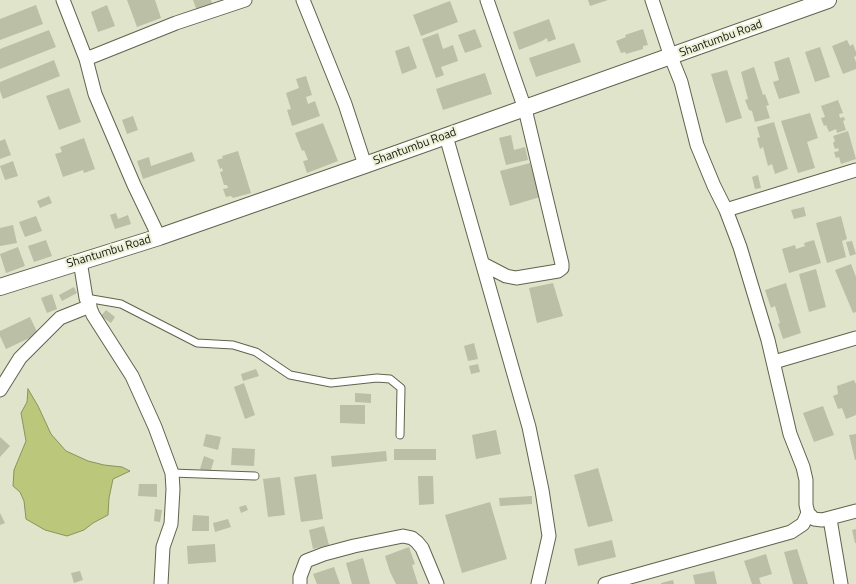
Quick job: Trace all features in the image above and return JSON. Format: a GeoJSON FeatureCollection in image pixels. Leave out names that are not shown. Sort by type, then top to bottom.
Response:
{"type":"FeatureCollection","features":[{"type":"Feature","properties":{"kind":"street"},"geometry":{"type":"LineString","coordinates":[[63,0],[86,59],[95,94],[134,185],[159,236]]}},
{"type":"Feature","properties":{"kind":"street"},"geometry":{"type":"LineString","coordinates":[[86,59],[176,23],[245,0]]}},
{"type":"Feature","properties":{"kind":"street"},"geometry":{"type":"LineString","coordinates":[[303,0],[345,104],[365,165]]}},
{"type":"Feature","properties":{"kind":"street"},"geometry":{"type":"LineString","coordinates":[[483,264],[506,276],[516,278],[558,271],[562,268],[525,109],[487,0]]}},
{"type":"Feature","properties":{"kind":"street"},"geometry":{"type":"LineString","coordinates":[[652,0],[681,82],[698,145],[740,247],[774,362],[790,434],[806,480],[806,506],[808,513],[814,519],[822,520],[856,511]]}},
{"type":"Feature","properties":{"kind":"street","name":"Shantumbu Road"},"geometry":{"type":"LineString","coordinates":[[0,287],[159,236],[365,165],[525,109],[821,1]]}},
{"type":"Feature","properties":{"kind":"street"},"geometry":{"type":"LineString","coordinates":[[446,136],[529,428],[542,490],[549,536],[538,584]]}},
{"type":"Feature","properties":{"kind":"street"},"geometry":{"type":"LineString","coordinates":[[726,210],[856,170]]}},
{"type":"Feature","properties":{"kind":"street"},"geometry":{"type":"LineString","coordinates":[[80,261],[88,302],[93,315],[132,376],[155,427],[172,473],[173,489],[170,524],[163,547],[161,584]]}},
{"type":"Feature","properties":{"kind":"street"},"geometry":{"type":"LineString","coordinates":[[0,390],[20,358],[60,318],[88,302]]}},
{"type":"Feature","properties":{"kind":"street"},"geometry":{"type":"LineString","coordinates":[[774,362],[856,338]]}},
{"type":"Feature","properties":{"kind":"street"},"geometry":{"type":"LineString","coordinates":[[604,584],[792,532],[803,524],[808,513]]}},
{"type":"Feature","properties":{"kind":"street"},"geometry":{"type":"LineString","coordinates":[[830,519],[840,584]]}},
{"type":"Feature","properties":{"kind":"street"},"geometry":{"type":"LineString","coordinates":[[300,584],[300,577],[306,561],[324,554],[354,546],[403,536],[412,538],[419,545],[438,584]]}},
{"type":"Feature","properties":{"kind":"lane"},"geometry":{"type":"LineString","coordinates":[[88,302],[121,304],[197,343],[233,345],[256,352],[290,375],[331,383],[377,378],[390,379],[401,388],[400,435]]}},
{"type":"Feature","properties":{"kind":"lane"},"geometry":{"type":"LineString","coordinates":[[172,473],[256,476]]}},
{"type":"Feature","properties":{"kind":"shaded area"},"geometry":{"type":"Polygon","coordinates":[[[28,389],[51,434],[66,451],[88,461],[122,467],[130,471],[113,479],[109,498],[108,515],[84,530],[67,536],[45,530],[26,519],[24,501],[20,492],[13,486],[14,470],[26,441],[21,413],[27,402],[28,389]]]}},
{"type":"Feature","properties":{"kind":"building"},"geometry":{"type":"Polygon","coordinates":[[[127,0],[155,0],[161,18],[137,27],[127,0]]]}},
{"type":"Feature","properties":{"kind":"building"},"geometry":{"type":"Polygon","coordinates":[[[193,0],[211,0],[213,6],[197,11],[193,0]]]}},
{"type":"Feature","properties":{"kind":"building"},"geometry":{"type":"Polygon","coordinates":[[[588,0],[608,0],[590,6],[588,0]]]}},
{"type":"Feature","properties":{"kind":"building"},"geometry":{"type":"Polygon","coordinates":[[[450,1],[458,22],[421,36],[413,15],[450,1]]]}},
{"type":"Feature","properties":{"kind":"building"},"geometry":{"type":"Polygon","coordinates":[[[36,5],[43,24],[0,40],[0,19],[36,5]]]}},
{"type":"Feature","properties":{"kind":"building"},"geometry":{"type":"Polygon","coordinates":[[[107,5],[115,26],[98,32],[91,12],[107,5]]]}},
{"type":"Feature","properties":{"kind":"building"},"geometry":{"type":"Polygon","coordinates":[[[549,19],[556,39],[548,42],[547,38],[519,50],[513,32],[549,19]]]}},
{"type":"Feature","properties":{"kind":"building"},"geometry":{"type":"Polygon","coordinates":[[[475,29],[482,47],[465,53],[458,35],[475,29]]]}},
{"type":"Feature","properties":{"kind":"building"},"geometry":{"type":"Polygon","coordinates":[[[643,29],[648,45],[643,46],[643,49],[626,54],[625,52],[621,53],[616,41],[626,37],[625,35],[643,29]]]}},
{"type":"Feature","properties":{"kind":"building"},"geometry":{"type":"Polygon","coordinates":[[[49,30],[56,47],[0,69],[0,49],[49,30]]]}},
{"type":"Feature","properties":{"kind":"building"},"geometry":{"type":"Polygon","coordinates":[[[438,33],[443,49],[453,45],[458,61],[441,67],[444,75],[436,78],[422,39],[438,33]]]}},
{"type":"Feature","properties":{"kind":"building"},"geometry":{"type":"Polygon","coordinates":[[[847,40],[850,46],[853,44],[856,52],[856,56],[854,57],[856,69],[843,74],[832,46],[847,40]]]}},
{"type":"Feature","properties":{"kind":"building"},"geometry":{"type":"Polygon","coordinates":[[[574,43],[581,62],[536,77],[529,58],[574,43]]]}},
{"type":"Feature","properties":{"kind":"building"},"geometry":{"type":"Polygon","coordinates":[[[409,46],[417,68],[402,74],[395,51],[409,46]]]}},
{"type":"Feature","properties":{"kind":"building"},"geometry":{"type":"Polygon","coordinates":[[[820,47],[830,77],[815,82],[805,52],[820,47]]]}},
{"type":"Feature","properties":{"kind":"building"},"geometry":{"type":"Polygon","coordinates":[[[789,57],[800,93],[779,99],[773,82],[779,80],[774,62],[789,57]]]}},
{"type":"Feature","properties":{"kind":"building"},"geometry":{"type":"Polygon","coordinates":[[[54,60],[60,76],[3,99],[0,91],[0,82],[54,60]]]}},
{"type":"Feature","properties":{"kind":"building"},"geometry":{"type":"Polygon","coordinates":[[[754,67],[763,95],[765,94],[769,105],[766,106],[770,118],[755,122],[752,111],[749,110],[745,100],[748,99],[741,72],[754,67]]]}},
{"type":"Feature","properties":{"kind":"building"},"geometry":{"type":"Polygon","coordinates":[[[727,70],[742,118],[726,123],[711,74],[727,70]]]}},
{"type":"Feature","properties":{"kind":"building"},"geometry":{"type":"Polygon","coordinates":[[[485,73],[492,94],[443,110],[436,89],[485,73]]]}},
{"type":"Feature","properties":{"kind":"building"},"geometry":{"type":"Polygon","coordinates":[[[306,76],[312,95],[306,97],[308,104],[315,101],[320,116],[292,126],[287,110],[291,109],[286,93],[299,88],[296,79],[306,76]]]}},
{"type":"Feature","properties":{"kind":"building"},"geometry":{"type":"Polygon","coordinates":[[[69,88],[81,122],[59,130],[46,96],[69,88]]]}},
{"type":"Feature","properties":{"kind":"building"},"geometry":{"type":"Polygon","coordinates":[[[838,100],[843,113],[839,114],[840,118],[844,117],[845,120],[843,121],[846,130],[837,133],[836,129],[829,132],[826,125],[824,126],[821,118],[825,117],[821,106],[838,100]]]}},
{"type":"Feature","properties":{"kind":"building"},"geometry":{"type":"Polygon","coordinates":[[[810,113],[818,138],[807,142],[815,168],[798,173],[781,121],[810,113]]]}},
{"type":"Feature","properties":{"kind":"building"},"geometry":{"type":"Polygon","coordinates":[[[133,116],[138,130],[127,134],[122,120],[133,116]]]}},
{"type":"Feature","properties":{"kind":"building"},"geometry":{"type":"Polygon","coordinates":[[[774,122],[788,169],[775,174],[772,164],[768,166],[763,147],[760,149],[757,138],[760,137],[757,127],[774,122]]]}},
{"type":"Feature","properties":{"kind":"building"},"geometry":{"type":"Polygon","coordinates":[[[323,123],[338,161],[307,173],[303,161],[308,160],[304,150],[302,151],[295,133],[323,123]]]}},
{"type":"Feature","properties":{"kind":"building"},"geometry":{"type":"Polygon","coordinates":[[[848,131],[856,159],[841,164],[839,157],[836,158],[834,152],[839,151],[838,148],[835,149],[833,143],[835,141],[833,136],[848,131]]]}},
{"type":"Feature","properties":{"kind":"building"},"geometry":{"type":"Polygon","coordinates":[[[511,135],[514,150],[525,147],[528,160],[506,165],[499,138],[511,135]]]}},
{"type":"Feature","properties":{"kind":"building"},"geometry":{"type":"Polygon","coordinates":[[[84,138],[95,169],[84,173],[83,170],[63,177],[55,154],[62,152],[60,147],[84,138]]]}},
{"type":"Feature","properties":{"kind":"building"},"geometry":{"type":"Polygon","coordinates":[[[5,139],[11,155],[0,159],[0,141],[5,139]]]}},
{"type":"Feature","properties":{"kind":"building"},"geometry":{"type":"Polygon","coordinates":[[[238,151],[251,193],[233,198],[231,196],[226,197],[223,189],[228,188],[227,185],[224,185],[220,172],[223,171],[222,168],[220,169],[217,160],[223,158],[222,156],[238,151]]]}},
{"type":"Feature","properties":{"kind":"building"},"geometry":{"type":"Polygon","coordinates":[[[192,152],[195,161],[143,179],[137,161],[149,157],[151,166],[192,152]]]}},
{"type":"Feature","properties":{"kind":"building"},"geometry":{"type":"Polygon","coordinates":[[[13,161],[18,176],[5,180],[0,166],[13,161]]]}},
{"type":"Feature","properties":{"kind":"building"},"geometry":{"type":"Polygon","coordinates":[[[530,163],[540,197],[510,206],[500,171],[530,163]]]}},
{"type":"Feature","properties":{"kind":"building"},"geometry":{"type":"Polygon","coordinates":[[[758,175],[761,188],[755,189],[752,177],[758,175]]]}},
{"type":"Feature","properties":{"kind":"building"},"geometry":{"type":"Polygon","coordinates":[[[49,196],[52,203],[40,208],[37,201],[49,196]]]}},
{"type":"Feature","properties":{"kind":"building"},"geometry":{"type":"Polygon","coordinates":[[[804,207],[806,216],[794,219],[791,210],[804,207]]]}},
{"type":"Feature","properties":{"kind":"building"},"geometry":{"type":"Polygon","coordinates":[[[116,213],[118,219],[128,215],[131,224],[115,229],[110,215],[116,213]]]}},
{"type":"Feature","properties":{"kind":"building"},"geometry":{"type":"Polygon","coordinates":[[[36,216],[42,231],[25,237],[19,222],[36,216]]]}},
{"type":"Feature","properties":{"kind":"building"},"geometry":{"type":"Polygon","coordinates":[[[841,216],[847,239],[842,241],[846,257],[827,263],[816,223],[841,216]]]}},
{"type":"Feature","properties":{"kind":"building"},"geometry":{"type":"Polygon","coordinates":[[[13,225],[17,243],[0,246],[0,228],[13,225]]]}},
{"type":"Feature","properties":{"kind":"building"},"geometry":{"type":"Polygon","coordinates":[[[46,240],[52,256],[34,262],[28,246],[46,240]]]}},
{"type":"Feature","properties":{"kind":"building"},"geometry":{"type":"Polygon","coordinates":[[[814,240],[821,263],[789,273],[782,249],[795,245],[796,249],[805,246],[804,243],[814,240]]]}},
{"type":"Feature","properties":{"kind":"building"},"geometry":{"type":"Polygon","coordinates":[[[852,241],[856,254],[850,256],[846,242],[852,241]]]}},
{"type":"Feature","properties":{"kind":"building"},"geometry":{"type":"Polygon","coordinates":[[[18,247],[25,266],[6,273],[0,254],[18,247]]]}},
{"type":"Feature","properties":{"kind":"building"},"geometry":{"type":"Polygon","coordinates":[[[851,264],[856,277],[856,312],[853,313],[835,270],[851,264]]]}},
{"type":"Feature","properties":{"kind":"building"},"geometry":{"type":"Polygon","coordinates":[[[816,269],[826,307],[809,312],[799,274],[816,269]]]}},
{"type":"Feature","properties":{"kind":"building"},"geometry":{"type":"Polygon","coordinates":[[[553,283],[563,316],[537,323],[529,288],[553,283]]]}},
{"type":"Feature","properties":{"kind":"building"},"geometry":{"type":"Polygon","coordinates":[[[786,283],[801,333],[783,339],[778,324],[780,323],[775,306],[771,308],[765,290],[786,283]]]}},
{"type":"Feature","properties":{"kind":"building"},"geometry":{"type":"Polygon","coordinates":[[[74,287],[77,293],[62,301],[59,295],[74,287]]]}},
{"type":"Feature","properties":{"kind":"building"},"geometry":{"type":"Polygon","coordinates":[[[52,294],[57,309],[47,313],[41,298],[52,294]]]}},
{"type":"Feature","properties":{"kind":"building"},"geometry":{"type":"Polygon","coordinates":[[[106,310],[115,317],[111,323],[101,316],[106,310]]]}},
{"type":"Feature","properties":{"kind":"building"},"geometry":{"type":"Polygon","coordinates":[[[30,317],[38,334],[6,349],[0,336],[0,331],[30,317]]]}},
{"type":"Feature","properties":{"kind":"building"},"geometry":{"type":"Polygon","coordinates":[[[474,343],[478,359],[468,361],[464,346],[474,343]]]}},
{"type":"Feature","properties":{"kind":"building"},"geometry":{"type":"Polygon","coordinates":[[[478,364],[480,372],[471,374],[469,366],[478,364]]]}},
{"type":"Feature","properties":{"kind":"building"},"geometry":{"type":"Polygon","coordinates":[[[256,369],[259,376],[243,381],[241,374],[256,369]]]}},
{"type":"Feature","properties":{"kind":"building"},"geometry":{"type":"Polygon","coordinates":[[[854,380],[856,384],[856,415],[846,419],[842,408],[838,409],[833,396],[838,394],[837,386],[854,380]]]}},
{"type":"Feature","properties":{"kind":"building"},"geometry":{"type":"Polygon","coordinates":[[[244,383],[255,415],[245,419],[234,387],[244,383]]]}},
{"type":"Feature","properties":{"kind":"building"},"geometry":{"type":"Polygon","coordinates":[[[355,393],[371,394],[371,403],[355,402],[355,393]]]}},
{"type":"Feature","properties":{"kind":"building"},"geometry":{"type":"Polygon","coordinates":[[[340,405],[365,405],[365,424],[340,423],[340,405]]]}},
{"type":"Feature","properties":{"kind":"building"},"geometry":{"type":"Polygon","coordinates":[[[823,406],[834,435],[814,442],[803,413],[823,406]]]}},
{"type":"Feature","properties":{"kind":"building"},"geometry":{"type":"Polygon","coordinates":[[[496,430],[501,454],[476,459],[472,435],[496,430]]]}},
{"type":"Feature","properties":{"kind":"building"},"geometry":{"type":"Polygon","coordinates":[[[206,434],[221,437],[218,450],[203,446],[206,434]]]}},
{"type":"Feature","properties":{"kind":"building"},"geometry":{"type":"Polygon","coordinates":[[[856,434],[856,460],[855,460],[849,435],[856,434]]]}},
{"type":"Feature","properties":{"kind":"building"},"geometry":{"type":"Polygon","coordinates":[[[0,437],[10,446],[0,457],[0,437]]]}},
{"type":"Feature","properties":{"kind":"building"},"geometry":{"type":"Polygon","coordinates":[[[232,448],[255,449],[254,466],[231,465],[232,448]]]}},
{"type":"Feature","properties":{"kind":"building"},"geometry":{"type":"Polygon","coordinates":[[[394,449],[436,449],[436,460],[394,460],[394,449]]]}},
{"type":"Feature","properties":{"kind":"building"},"geometry":{"type":"Polygon","coordinates":[[[386,451],[387,461],[332,467],[331,456],[386,451]]]}},
{"type":"Feature","properties":{"kind":"building"},"geometry":{"type":"Polygon","coordinates":[[[204,456],[214,460],[210,473],[200,469],[204,456]]]}},
{"type":"Feature","properties":{"kind":"building"},"geometry":{"type":"Polygon","coordinates":[[[598,468],[613,521],[588,527],[574,475],[598,468]]]}},
{"type":"Feature","properties":{"kind":"building"},"geometry":{"type":"Polygon","coordinates":[[[316,474],[323,519],[301,522],[294,477],[316,474]]]}},
{"type":"Feature","properties":{"kind":"building"},"geometry":{"type":"Polygon","coordinates":[[[418,476],[433,476],[434,504],[419,505],[418,476]]]}},
{"type":"Feature","properties":{"kind":"building"},"geometry":{"type":"Polygon","coordinates":[[[280,477],[285,515],[268,517],[263,479],[280,477]]]}},
{"type":"Feature","properties":{"kind":"building"},"geometry":{"type":"Polygon","coordinates":[[[139,484],[157,484],[157,497],[138,496],[139,484]]]}},
{"type":"Feature","properties":{"kind":"building"},"geometry":{"type":"Polygon","coordinates":[[[532,496],[532,504],[500,506],[499,498],[532,496]]]}},
{"type":"Feature","properties":{"kind":"building"},"geometry":{"type":"Polygon","coordinates":[[[490,502],[507,559],[462,573],[445,515],[490,502]]]}},
{"type":"Feature","properties":{"kind":"building"},"geometry":{"type":"Polygon","coordinates":[[[246,505],[248,510],[241,513],[239,507],[246,505]]]}},
{"type":"Feature","properties":{"kind":"building"},"geometry":{"type":"Polygon","coordinates":[[[155,509],[162,510],[160,522],[154,521],[155,509]]]}},
{"type":"Feature","properties":{"kind":"building"},"geometry":{"type":"Polygon","coordinates":[[[0,513],[5,523],[0,525],[0,513]]]}},
{"type":"Feature","properties":{"kind":"building"},"geometry":{"type":"Polygon","coordinates":[[[193,515],[209,516],[209,531],[192,531],[193,515]]]}},
{"type":"Feature","properties":{"kind":"building"},"geometry":{"type":"Polygon","coordinates":[[[228,519],[231,527],[215,532],[213,523],[228,519]]]}},
{"type":"Feature","properties":{"kind":"building"},"geometry":{"type":"Polygon","coordinates":[[[324,526],[329,545],[313,549],[309,530],[324,526]]]}},
{"type":"Feature","properties":{"kind":"building"},"geometry":{"type":"Polygon","coordinates":[[[856,529],[856,543],[855,543],[852,530],[856,529]]]}},
{"type":"Feature","properties":{"kind":"building"},"geometry":{"type":"Polygon","coordinates":[[[612,540],[616,557],[578,566],[574,549],[612,540]]]}},
{"type":"Feature","properties":{"kind":"building"},"geometry":{"type":"Polygon","coordinates":[[[215,544],[216,562],[188,564],[187,546],[215,544]]]}},
{"type":"Feature","properties":{"kind":"building"},"geometry":{"type":"Polygon","coordinates":[[[409,547],[415,564],[412,565],[418,584],[396,584],[385,556],[409,547]]]}},
{"type":"Feature","properties":{"kind":"building"},"geometry":{"type":"Polygon","coordinates":[[[797,549],[808,584],[793,584],[784,552],[797,549]]]}},
{"type":"Feature","properties":{"kind":"building"},"geometry":{"type":"Polygon","coordinates":[[[766,554],[772,574],[759,578],[761,584],[752,584],[744,561],[766,554]]]}},
{"type":"Feature","properties":{"kind":"building"},"geometry":{"type":"Polygon","coordinates":[[[363,558],[370,584],[352,584],[346,563],[363,558]]]}},
{"type":"Feature","properties":{"kind":"building"},"geometry":{"type":"Polygon","coordinates":[[[334,567],[340,584],[317,584],[313,574],[334,567]]]}},
{"type":"Feature","properties":{"kind":"building"},"geometry":{"type":"Polygon","coordinates":[[[80,571],[83,580],[74,583],[71,573],[80,571]]]}},
{"type":"Feature","properties":{"kind":"building"},"geometry":{"type":"Polygon","coordinates":[[[714,571],[717,584],[695,584],[693,575],[714,571]]]}},
{"type":"Feature","properties":{"kind":"building"},"geometry":{"type":"Polygon","coordinates":[[[673,580],[674,584],[661,584],[661,583],[673,580]]]}}]}
